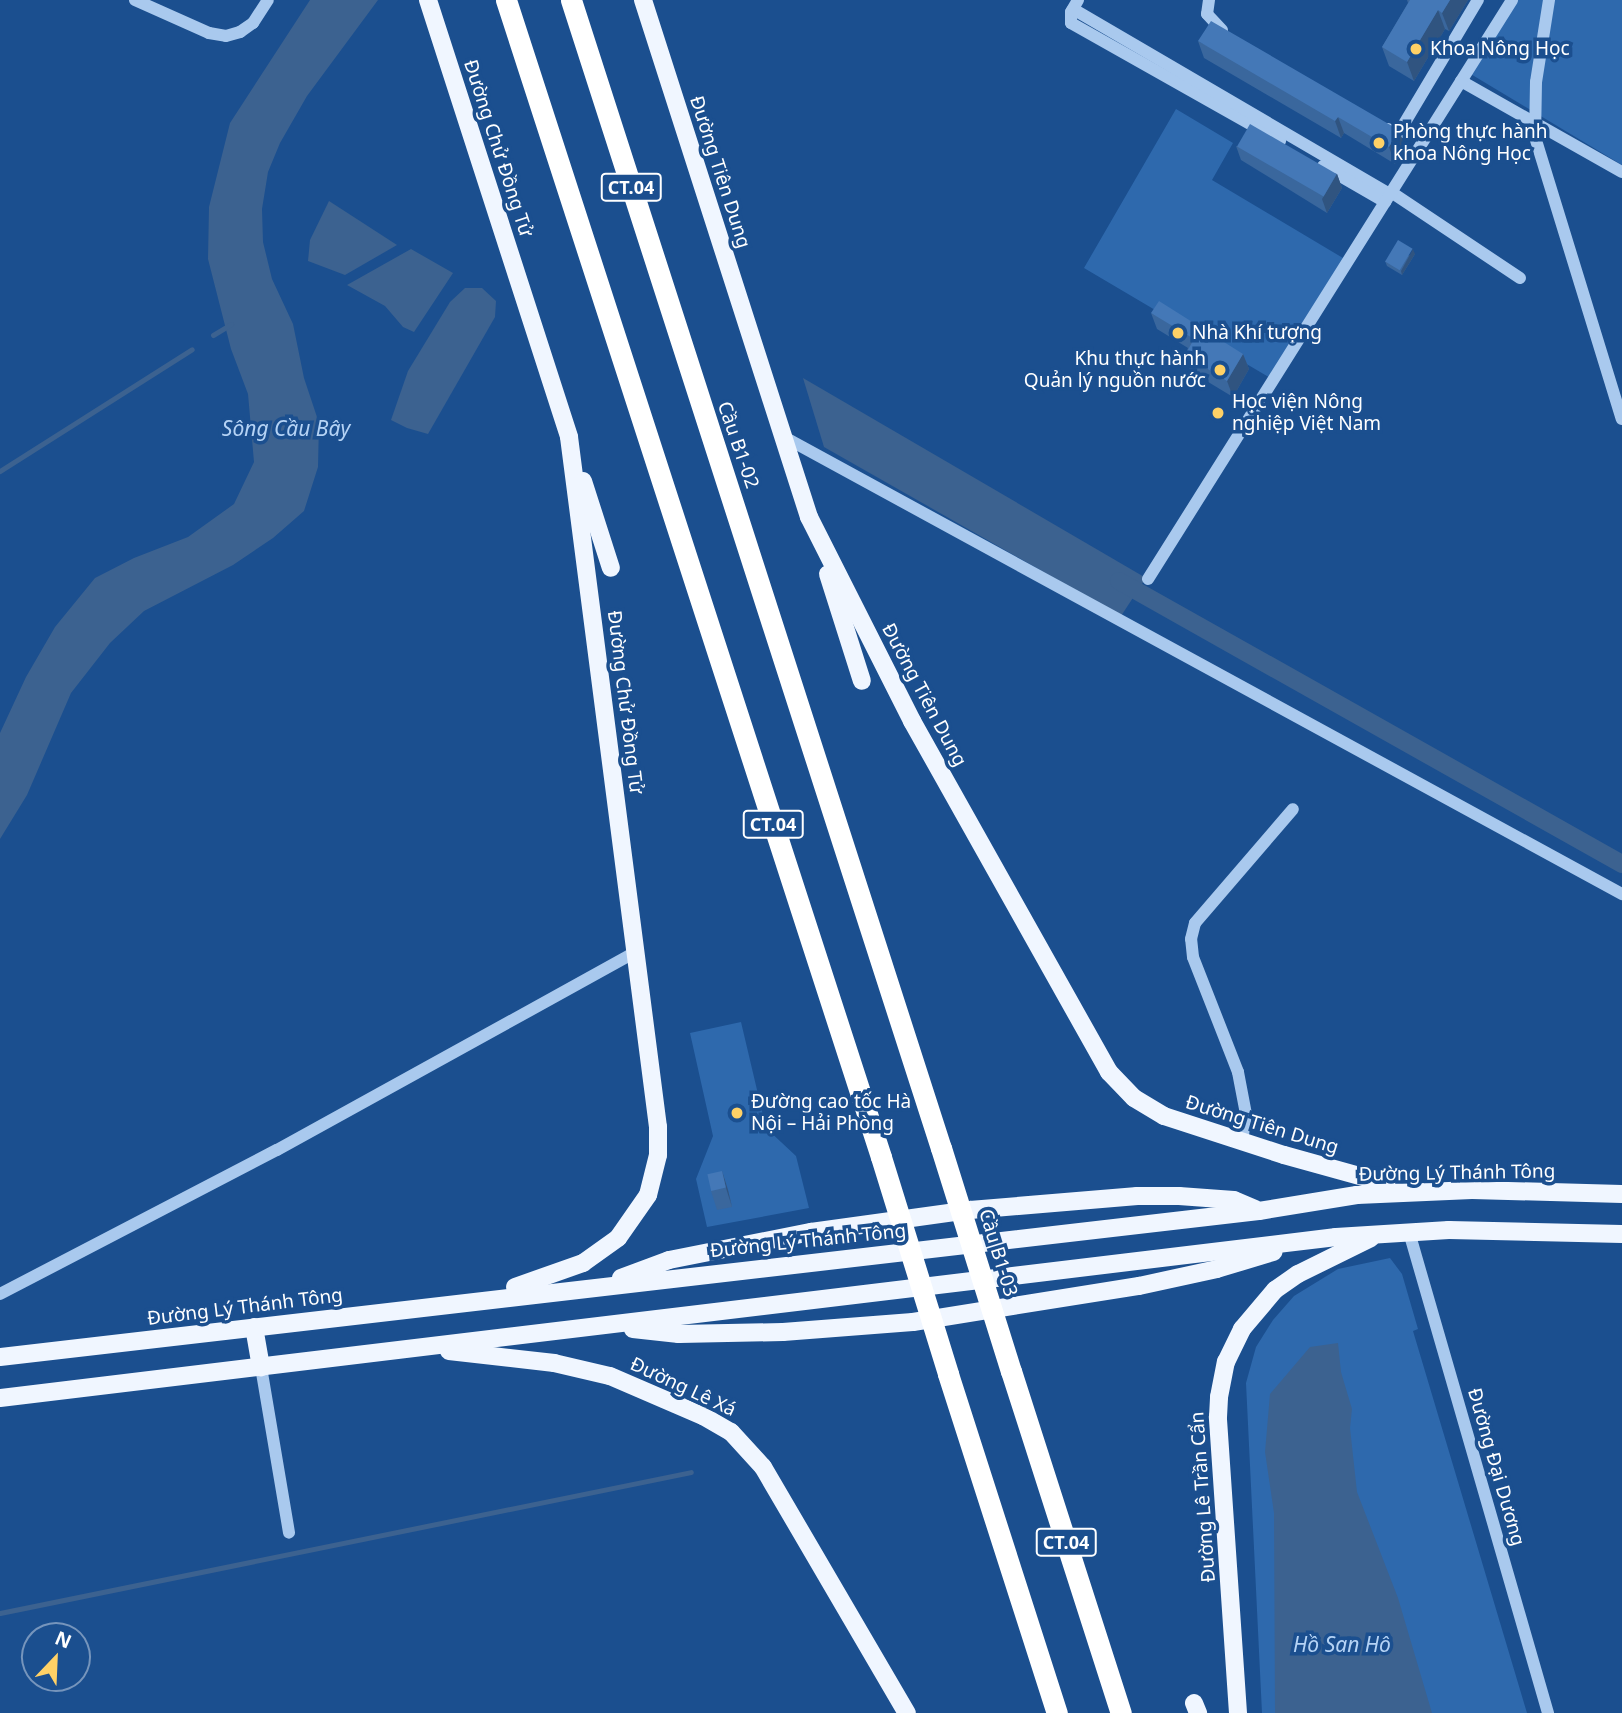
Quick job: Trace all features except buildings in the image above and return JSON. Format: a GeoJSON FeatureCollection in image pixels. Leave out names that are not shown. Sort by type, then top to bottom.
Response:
{"type":"FeatureCollection","features":[{"type":"Feature","properties":{"kind":"highway","name":"CT.04"},"geometry":{"type":"LineString","coordinates":[[506,0],[881,1157],[1057,1713]]}},
{"type":"Feature","properties":{"kind":"highway","name":"Cầu B1-02"},"geometry":{"type":"LineString","coordinates":[[571,0],[942,1148]]}},
{"type":"Feature","properties":{"kind":"highway","name":"Cầu B1-03"},"geometry":{"type":"LineString","coordinates":[[942,1148],[1121,1713]]}},
{"type":"Feature","properties":{"kind":"main road","name":"Đường Chử Đồng Tử"},"geometry":{"type":"LineString","coordinates":[[428,0],[569,438],[659,1141],[652,1183],[643,1207],[618,1238],[583,1263],[534,1282],[451,1303]]}},
{"type":"Feature","properties":{"kind":"main road","name":"Đường Tiên Dung"},"geometry":{"type":"LineString","coordinates":[[643,0],[810,517],[912,721],[1109,1072],[1134,1098],[1154,1112],[1242,1142],[1416,1191]]}},
{"type":"Feature","properties":{"kind":"main road"},"geometry":{"type":"LineString","coordinates":[[569,438],[611,568]]}},
{"type":"Feature","properties":{"kind":"main road"},"geometry":{"type":"LineString","coordinates":[[810,517],[862,681]]}},
{"type":"Feature","properties":{"kind":"main road","name":"Đường Lý Thánh Tông"},"geometry":{"type":"LineString","coordinates":[[0,1357],[1258,1211],[1323,1199],[1416,1191],[1622,1194]]}},
{"type":"Feature","properties":{"kind":"main road"},"geometry":{"type":"LineString","coordinates":[[607,1285],[669,1261],[883,1220],[1137,1196],[1204,1196],[1234,1200],[1258,1211]]}},
{"type":"Feature","properties":{"kind":"main road"},"geometry":{"type":"LineString","coordinates":[[0,1398],[1382,1233],[1485,1229],[1622,1234]]}},
{"type":"Feature","properties":{"kind":"main road","name":"Đường Lê Trần Cẩn"},"geometry":{"type":"LineString","coordinates":[[1238,1713],[1218,1417],[1226,1362],[1242,1329],[1275,1290],[1305,1270],[1382,1233]]}},
{"type":"Feature","properties":{"kind":"main road"},"geometry":{"type":"LineString","coordinates":[[609,1325],[679,1334],[783,1332],[913,1322],[1139,1286],[1249,1261],[1292,1243]]}},
{"type":"Feature","properties":{"kind":"main road"},"geometry":{"type":"LineString","coordinates":[[254,1327],[261,1367]]}},
{"type":"Feature","properties":{"kind":"main road","name":"Đường Lê Xá"},"geometry":{"type":"LineString","coordinates":[[414,1348],[528,1359],[580,1368],[610,1376],[676,1404],[731,1432],[763,1467],[907,1713]]}},
{"type":"Feature","properties":{"kind":"street"},"geometry":{"type":"LineString","coordinates":[[135,0],[209,33],[226,36],[240,32],[253,23],[268,0]]}},
{"type":"Feature","properties":{"kind":"street"},"geometry":{"type":"LineString","coordinates":[[1209,0],[1206,14],[1209,19],[1237,40]]}},
{"type":"Feature","properties":{"kind":"street"},"geometry":{"type":"LineString","coordinates":[[1375,121],[1398,134],[1478,0]]}},
{"type":"Feature","properties":{"kind":"street"},"geometry":{"type":"LineString","coordinates":[[1148,579],[1512,0]]}},
{"type":"Feature","properties":{"kind":"street"},"geometry":{"type":"LineString","coordinates":[[1549,0],[1536,82],[1533,121],[1540,156],[1622,419]]}},
{"type":"Feature","properties":{"kind":"street"},"geometry":{"type":"LineString","coordinates":[[1075,4],[1520,278]]}},
{"type":"Feature","properties":{"kind":"street"},"geometry":{"type":"LineString","coordinates":[[1461,81],[1622,172]]}},
{"type":"Feature","properties":{"kind":"street"},"geometry":{"type":"LineString","coordinates":[[784,437],[1622,894]]}},
{"type":"Feature","properties":{"kind":"street"},"geometry":{"type":"LineString","coordinates":[[1242,1142],[1246,1114],[1238,1072],[1193,957],[1191,939],[1195,923],[1293,809]]}},
{"type":"Feature","properties":{"kind":"street"},"geometry":{"type":"LineString","coordinates":[[0,1294],[277,1150],[636,953]]}},
{"type":"Feature","properties":{"kind":"street","name":"Đường Đại Dương"},"geometry":{"type":"LineString","coordinates":[[1409,1231],[1548,1713]]}},
{"type":"Feature","properties":{"kind":"street"},"geometry":{"type":"LineString","coordinates":[[261,1367],[289,1533]]}},
{"type":"Feature","properties":{"kind":"shaded area"},"geometry":{"type":"Polygon","coordinates":[[[1509,0],[1622,0],[1622,165],[1464,70],[1509,0]]]}},
{"type":"Feature","properties":{"kind":"shaded area"},"geometry":{"type":"Polygon","coordinates":[[[1176,109],[1233,143],[1212,180],[1348,261],[1272,379],[1084,268],[1176,109]]]}},
{"type":"Feature","properties":{"kind":"shaded area"},"geometry":{"type":"Polygon","coordinates":[[[741,1022],[766,1128],[796,1156],[809,1208],[707,1227],[696,1179],[713,1136],[690,1033],[741,1022]]]}},
{"type":"Feature","properties":{"kind":"shaded area"},"geometry":{"type":"Polygon","coordinates":[[[1390,1258],[1402,1274],[1418,1329],[1413,1331],[1527,1713],[1262,1713],[1246,1383],[1256,1347],[1273,1320],[1294,1296],[1338,1269],[1390,1258]]]}},
{"type":"Feature","properties":{"kind":"water","name":"Sông Cầu Bây"},"geometry":{"type":"Polygon","coordinates":[[[310,0],[378,0],[307,96],[280,143],[268,172],[262,209],[263,242],[272,279],[293,324],[304,378],[319,423],[318,467],[304,511],[273,538],[233,565],[144,611],[110,643],[71,693],[27,795],[0,839],[0,733],[26,677],[55,627],[95,578],[134,558],[188,537],[234,504],[254,462],[248,394],[231,349],[208,259],[209,207],[230,123],[310,0]]]}},
{"type":"Feature","properties":{"kind":"water"},"geometry":{"type":"Polygon","coordinates":[[[329,201],[397,245],[345,275],[308,261],[310,240],[329,201]]]}},
{"type":"Feature","properties":{"kind":"water"},"geometry":{"type":"Polygon","coordinates":[[[411,249],[453,273],[414,332],[403,327],[385,306],[347,285],[411,249]]]}},
{"type":"Feature","properties":{"kind":"water"},"geometry":{"type":"Polygon","coordinates":[[[465,288],[482,288],[496,301],[495,317],[428,434],[407,428],[391,420],[408,371],[450,302],[465,288]]]}},
{"type":"Feature","properties":{"kind":"water"},"geometry":{"type":"Polygon","coordinates":[[[803,378],[1146,578],[1121,616],[824,447],[803,378]]]}},
{"type":"Feature","properties":{"kind":"water","name":"Hồ San Hô"},"geometry":{"type":"Polygon","coordinates":[[[1338,1343],[1341,1372],[1352,1409],[1350,1428],[1357,1492],[1398,1598],[1432,1713],[1275,1713],[1274,1513],[1265,1452],[1270,1394],[1310,1347],[1338,1343]]]}},
{"type":"Feature","properties":{"kind":"waterway"},"geometry":{"type":"LineString","coordinates":[[213,335],[231,324]]}},
{"type":"Feature","properties":{"kind":"waterway"},"geometry":{"type":"LineString","coordinates":[[0,471],[192,349]]}},
{"type":"Feature","properties":{"kind":"waterway"},"geometry":{"type":"LineString","coordinates":[[1119,581],[1622,864]]}},
{"type":"Feature","properties":{"kind":"waterway"},"geometry":{"type":"LineString","coordinates":[[0,1613],[691,1472]]}},
{"type":"Feature","properties":{"kind":"place","name":"Khoa Nông Học"},"geometry":{"type":"Point","coordinates":[1416,49]}},
{"type":"Feature","properties":{"kind":"place","name":"Phòng thực hành khoa Nông Học"},"geometry":{"type":"Point","coordinates":[1379,143]}},
{"type":"Feature","properties":{"kind":"place","name":"Nhà Khí tượng"},"geometry":{"type":"Point","coordinates":[1178,333]}},
{"type":"Feature","properties":{"kind":"place","name":"Khu thực hành Quản lý nguồn nước"},"geometry":{"type":"Point","coordinates":[1220,370]}},
{"type":"Feature","properties":{"kind":"place","name":"Học viện Nông nghiệp Việt Nam"},"geometry":{"type":"Point","coordinates":[1218,413]}},
{"type":"Feature","properties":{"kind":"place","name":"Đường cao tốc Hà Nội – Hải Phòng"},"geometry":{"type":"Point","coordinates":[737,1113]}}]}
